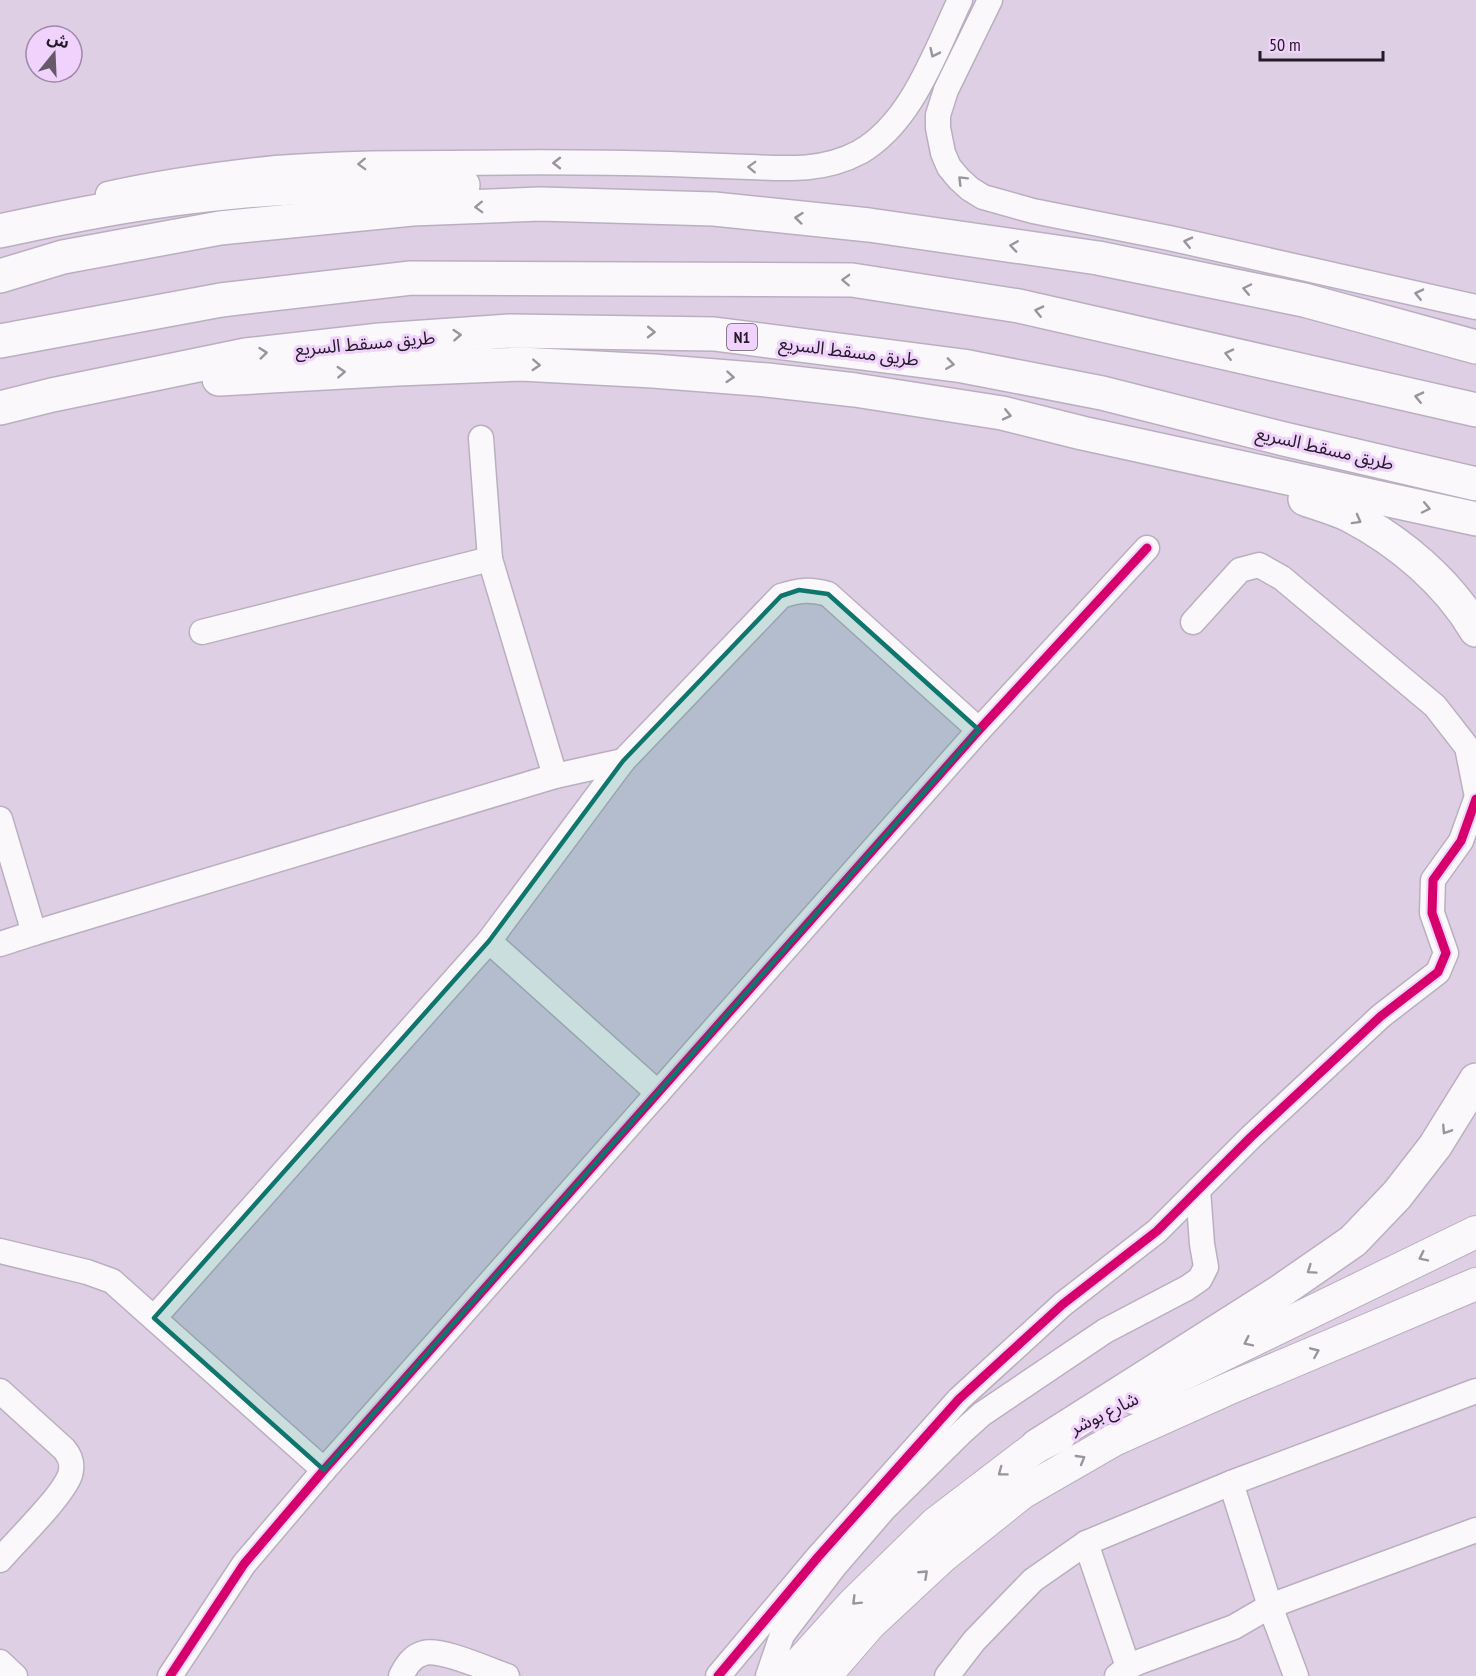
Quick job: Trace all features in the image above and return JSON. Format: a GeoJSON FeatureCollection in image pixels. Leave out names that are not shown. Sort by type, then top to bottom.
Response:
{"type":"FeatureCollection","features":[{"type":"Feature","properties":{"kind":"highway"},"geometry":{"type":"LineString","coordinates":[[0,231],[152,201],[236,192],[324,187],[580,184],[662,195],[714,209]]}},
{"type":"Feature","properties":{"kind":"highway"},"geometry":{"type":"LineString","coordinates":[[0,276],[63,257],[220,228],[412,209],[540,204],[714,209],[868,225],[1098,258],[1304,300],[1476,347]]}},
{"type":"Feature","properties":{"kind":"highway"},"geometry":{"type":"LineString","coordinates":[[0,341],[221,300],[411,278],[852,280],[1019,306],[1476,410]]}},
{"type":"Feature","properties":{"kind":"highway"},"geometry":{"type":"LineString","coordinates":[[1304,300],[1349,302],[1476,329]]}},
{"type":"Feature","properties":{"kind":"highway","name":"طريق مسقط السريع"},"geometry":{"type":"LineString","coordinates":[[0,408],[52,394],[246,355],[380,340],[510,330],[714,334],[963,366],[1102,393],[1284,440],[1476,484]]}},
{"type":"Feature","properties":{"kind":"highway"},"geometry":{"type":"LineString","coordinates":[[52,394],[237,378],[520,364],[767,380],[855,390],[1002,413],[1082,433],[1476,519]]}},
{"type":"Feature","properties":{"kind":"highway"},"geometry":{"type":"LineString","coordinates":[[1082,433],[1188,466],[1300,497],[1346,514],[1398,546],[1435,578],[1476,630]]}},
{"type":"Feature","properties":{"kind":"highway"},"geometry":{"type":"LineString","coordinates":[[1036,1446],[1278,1293],[1353,1241],[1397,1195],[1435,1146],[1476,1080]]}},
{"type":"Feature","properties":{"kind":"main road","name":"شارع بوشر"},"geometry":{"type":"LineString","coordinates":[[788,1676],[853,1604],[936,1522],[1036,1446],[1476,1232]]}},
{"type":"Feature","properties":{"kind":"main road","name":"شارع بوشر"},"geometry":{"type":"LineString","coordinates":[[825,1676],[870,1624],[934,1564],[1022,1493],[1114,1440],[1230,1388],[1476,1284]]}},
{"type":"Feature","properties":{"kind":"street"},"geometry":{"type":"LineString","coordinates":[[0,223],[28,210],[164,182],[279,168],[452,163],[668,164],[797,169],[823,166],[848,158],[871,145],[900,117],[914,95],[960,0]]}},
{"type":"Feature","properties":{"kind":"street"},"geometry":{"type":"LineString","coordinates":[[990,0],[946,90],[938,115],[943,153],[949,167],[970,189],[983,197],[1033,211],[1169,238],[1476,307]]}},
{"type":"Feature","properties":{"kind":"street"},"geometry":{"type":"LineString","coordinates":[[481,438],[490,559],[555,776]]}},
{"type":"Feature","properties":{"kind":"street"},"geometry":{"type":"LineString","coordinates":[[170,1676],[244,1564],[324,1470],[979,730],[1147,548]]}},
{"type":"Feature","properties":{"kind":"street"},"geometry":{"type":"LineString","coordinates":[[202,632],[490,559]]}},
{"type":"Feature","properties":{"kind":"street"},"geometry":{"type":"LineString","coordinates":[[1193,622],[1240,570],[1259,565],[1274,574],[1435,706],[1467,747],[1476,792]]}},
{"type":"Feature","properties":{"kind":"street"},"geometry":{"type":"LineString","coordinates":[[154,1318],[489,940],[623,761],[781,596],[799,590],[813,590],[828,594],[979,730]]}},
{"type":"Feature","properties":{"kind":"street"},"geometry":{"type":"LineString","coordinates":[[0,944],[555,776],[623,761]]}},
{"type":"Feature","properties":{"kind":"street"},"geometry":{"type":"LineString","coordinates":[[718,1676],[818,1557],[959,1399],[1063,1304],[1157,1231],[1251,1137],[1381,1016],[1438,972],[1446,953],[1432,912],[1433,880],[1461,841],[1476,799]]}},
{"type":"Feature","properties":{"kind":"street"},"geometry":{"type":"LineString","coordinates":[[0,819],[34,933]]}},
{"type":"Feature","properties":{"kind":"street"},"geometry":{"type":"LineString","coordinates":[[489,940],[658,1093]]}},
{"type":"Feature","properties":{"kind":"street"},"geometry":{"type":"LineString","coordinates":[[768,1676],[782,1635],[834,1567],[884,1509],[947,1446],[982,1414],[1105,1331],[1200,1279],[1206,1267],[1198,1190]]}},
{"type":"Feature","properties":{"kind":"street"},"geometry":{"type":"LineString","coordinates":[[1157,1231],[1177,1232],[1202,1244]]}},
{"type":"Feature","properties":{"kind":"street"},"geometry":{"type":"LineString","coordinates":[[0,1251],[87,1272],[111,1281],[324,1470]]}},
{"type":"Feature","properties":{"kind":"street"},"geometry":{"type":"LineString","coordinates":[[0,1391],[64,1449],[70,1456],[71,1464],[71,1473],[62,1490],[0,1560]]}},
{"type":"Feature","properties":{"kind":"street"},"geometry":{"type":"LineString","coordinates":[[947,1676],[974,1641],[1033,1580],[1086,1543],[1231,1483],[1476,1391]]}},
{"type":"Feature","properties":{"kind":"street"},"geometry":{"type":"LineString","coordinates":[[1231,1483],[1270,1606],[1296,1676]]}},
{"type":"Feature","properties":{"kind":"street"},"geometry":{"type":"LineString","coordinates":[[1086,1543],[1122,1672],[1234,1627],[1270,1606],[1476,1530]]}},
{"type":"Feature","properties":{"kind":"street"},"geometry":{"type":"LineString","coordinates":[[401,1676],[414,1657],[425,1652],[440,1652],[507,1676]]}},
{"type":"Feature","properties":{"kind":"street"},"geometry":{"type":"LineString","coordinates":[[0,1662],[15,1676]]}},
{"type":"Feature","properties":{"kind":"highlighted area"},"geometry":{"type":"Polygon","coordinates":[[[799,590],[828,594],[979,730],[324,1470],[154,1318],[489,941],[623,761],[781,596],[799,590]]]}},
{"type":"Feature","properties":{"kind":"cycle path"},"geometry":{"type":"LineString","coordinates":[[170,1676],[244,1564],[324,1470],[979,730],[1147,548]]}},
{"type":"Feature","properties":{"kind":"cycle path"},"geometry":{"type":"LineString","coordinates":[[718,1676],[818,1557],[959,1399],[1063,1304],[1157,1231],[1251,1137],[1381,1016],[1438,972],[1446,953],[1432,913],[1433,880],[1461,841],[1476,799]]}}]}
